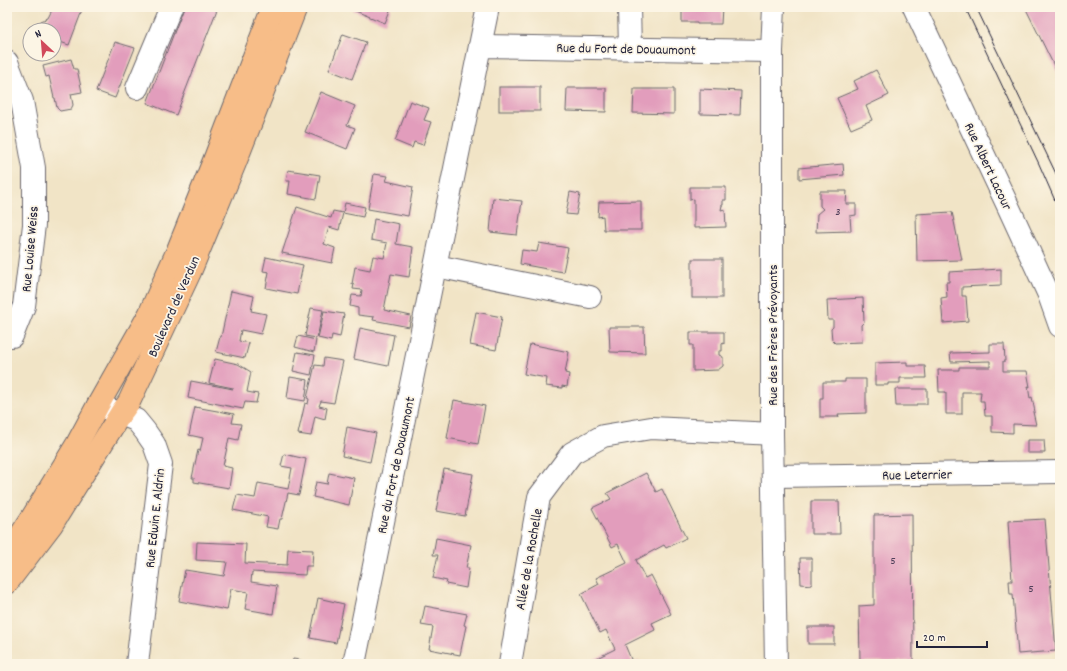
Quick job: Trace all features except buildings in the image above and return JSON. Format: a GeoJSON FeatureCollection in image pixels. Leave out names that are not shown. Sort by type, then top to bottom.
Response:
{"type":"FeatureCollection","features":[{"type":"Feature","properties":{"kind":"main road","name":"Boulevard de Verdun"},"geometry":{"type":"LineString","coordinates":[[7,556],[69,457],[149,315],[171,266],[215,158],[273,7]]}},
{"type":"Feature","properties":{"kind":"main road","name":"Boulevard de Verdun"},"geometry":{"type":"LineString","coordinates":[[7,583],[52,524],[129,402],[190,272],[235,163],[296,7]]}},
{"type":"Feature","properties":{"kind":"street"},"geometry":{"type":"LineString","coordinates":[[137,88],[171,7]]}},
{"type":"Feature","properties":{"kind":"street","name":"Rue du Fort de Douaumont"},"geometry":{"type":"LineString","coordinates":[[354,664],[488,7]]}},
{"type":"Feature","properties":{"kind":"street"},"geometry":{"type":"LineString","coordinates":[[629,7],[630,48]]}},
{"type":"Feature","properties":{"kind":"street","name":"Rue des Frères Prévoyants"},"geometry":{"type":"LineString","coordinates":[[774,7],[772,50],[772,434],[774,476],[776,664]]}},
{"type":"Feature","properties":{"kind":"street","name":"Rue Albert Lacour"},"geometry":{"type":"LineString","coordinates":[[914,7],[1049,295],[1060,326]]}},
{"type":"Feature","properties":{"kind":"street","name":"Rue du Fort de Douaumont"},"geometry":{"type":"LineString","coordinates":[[480,46],[772,50]]}},
{"type":"Feature","properties":{"kind":"street","name":"Rue Louise Weiss"},"geometry":{"type":"LineString","coordinates":[[7,336],[12,336],[24,306],[34,225],[34,168],[22,101],[8,65]]}},
{"type":"Feature","properties":{"kind":"street"},"geometry":{"type":"LineString","coordinates":[[436,266],[590,297]]}},
{"type":"Feature","properties":{"kind":"street","name":"Rue Edwin E. Aldrin"},"geometry":{"type":"LineString","coordinates":[[98,405],[136,420],[146,431],[154,444],[161,464],[142,663]]}},
{"type":"Feature","properties":{"kind":"street","name":"Allée de la Rochelle"},"geometry":{"type":"LineString","coordinates":[[510,664],[540,497],[572,453],[603,436],[651,428],[772,434]]}},
{"type":"Feature","properties":{"kind":"street","name":"Rue Leterrier"},"geometry":{"type":"LineString","coordinates":[[774,476],[1060,472]]}},
{"type":"Feature","properties":{"kind":"tram line"},"geometry":{"type":"LineString","coordinates":[[965,7],[1060,212]]}},
{"type":"Feature","properties":{"kind":"tram line"},"geometry":{"type":"LineString","coordinates":[[976,7],[1060,182]]}}]}
